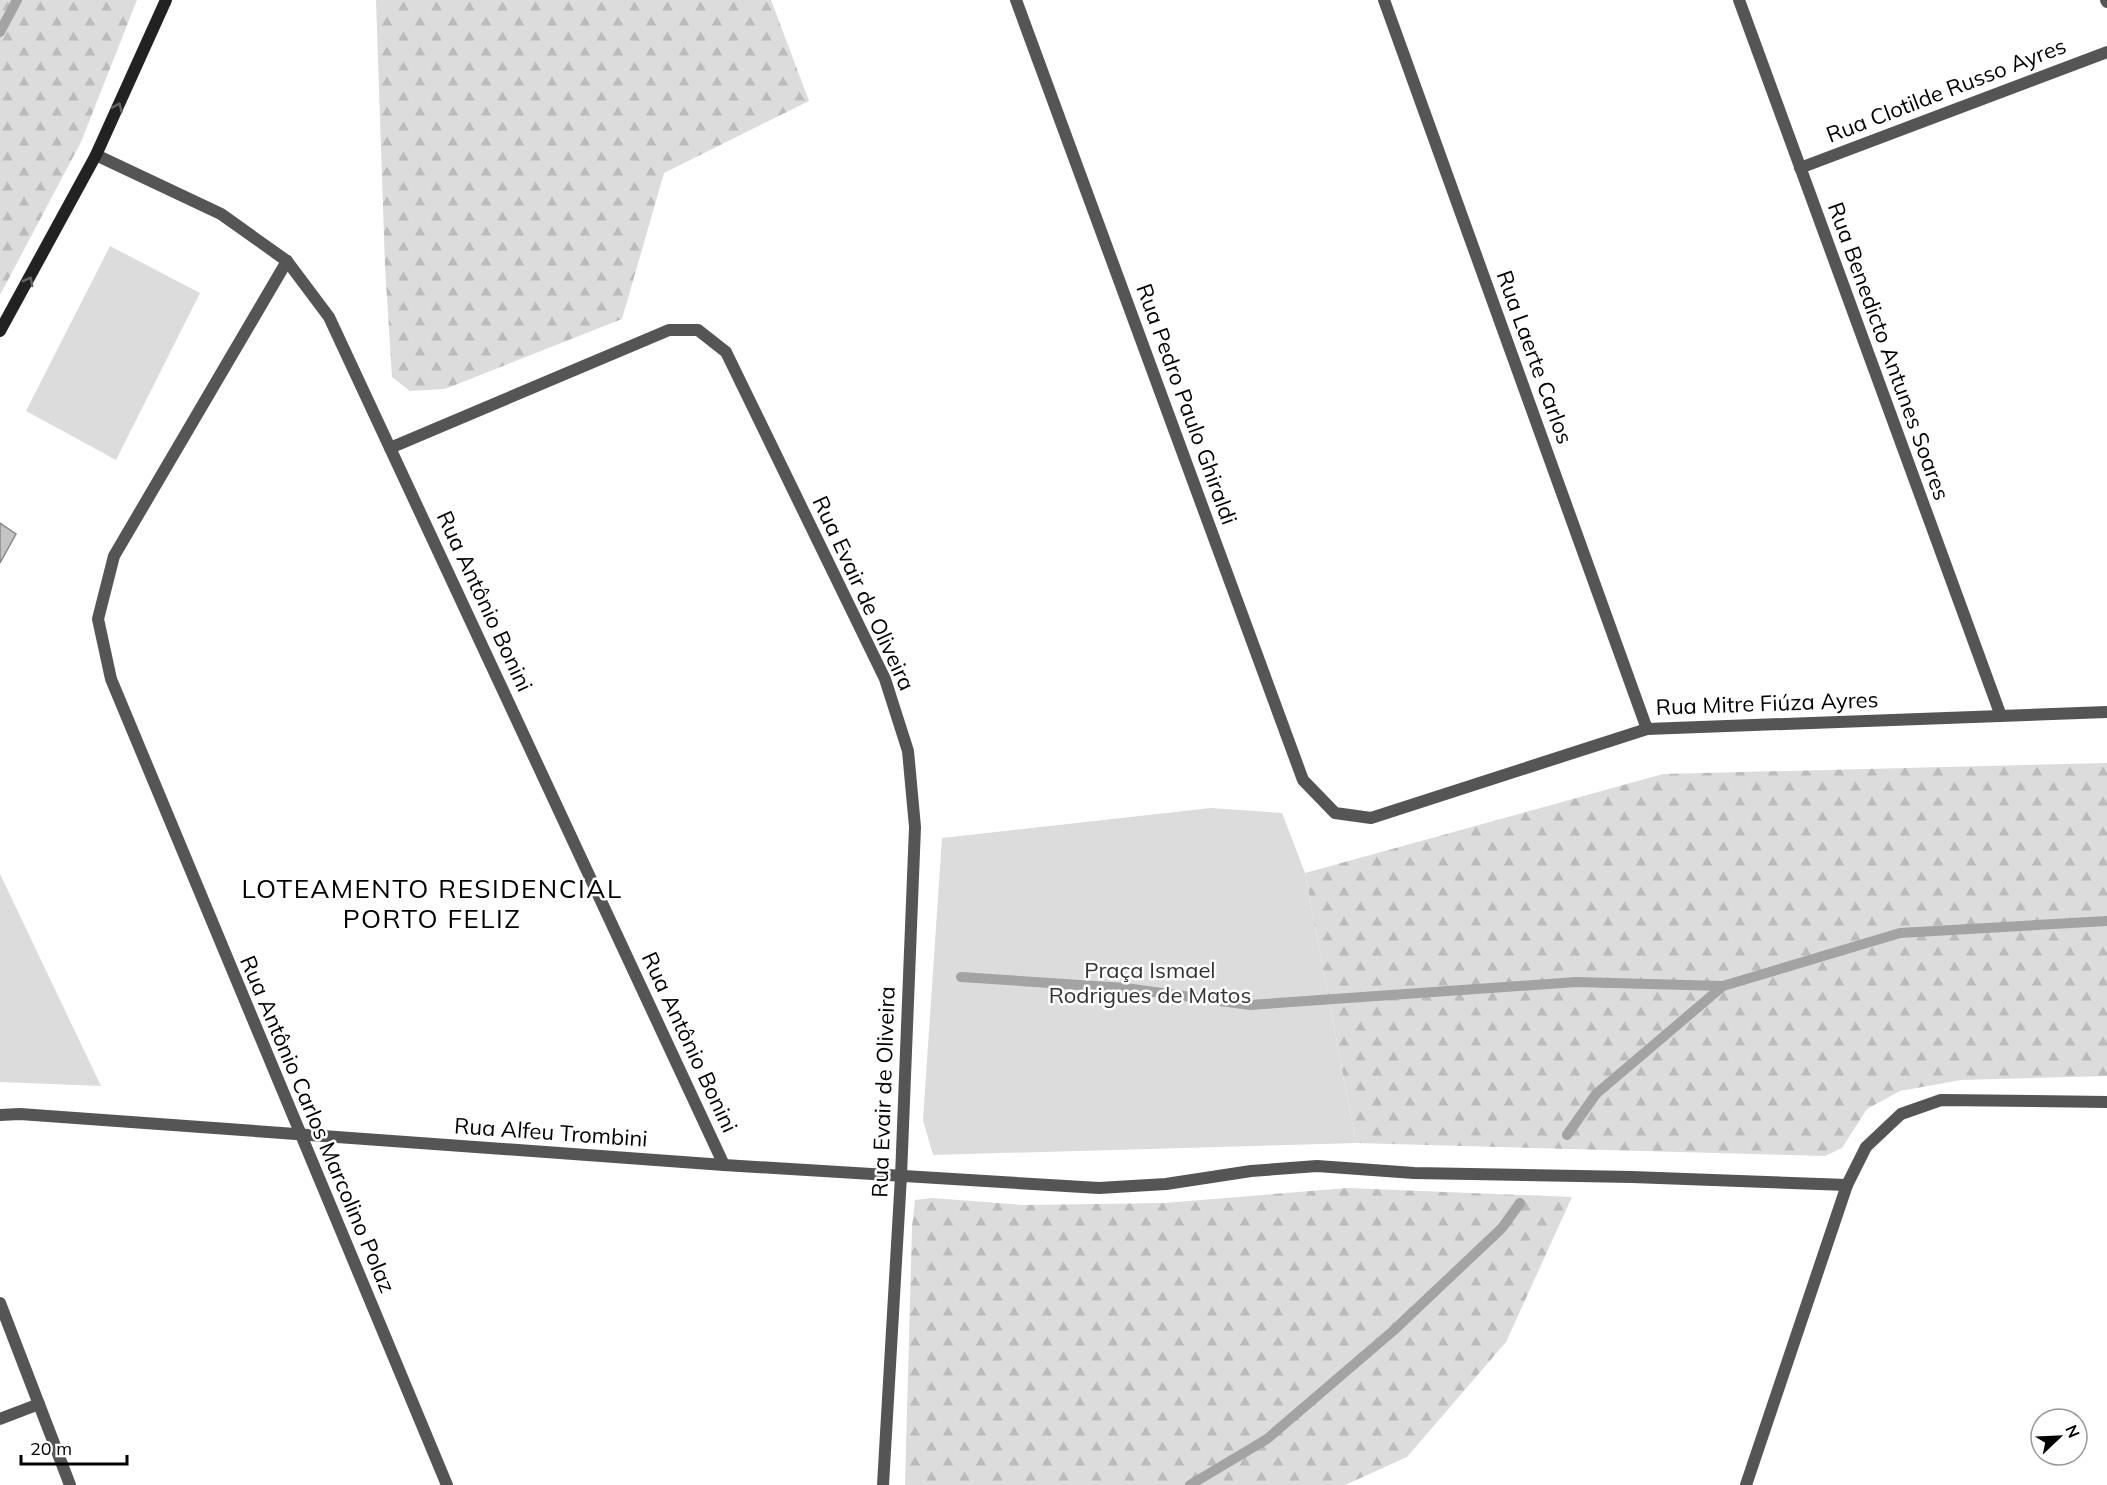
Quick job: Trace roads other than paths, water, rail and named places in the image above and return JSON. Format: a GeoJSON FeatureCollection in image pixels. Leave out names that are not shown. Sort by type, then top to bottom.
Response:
{"type":"FeatureCollection","features":[{"type":"Feature","properties":{"kind":"main road"},"geometry":{"type":"LineString","coordinates":[[0,331],[96,155],[166,0]]}},
{"type":"Feature","properties":{"kind":"street","name":"Rua Pedro Paulo Ghiraldi"},"geometry":{"type":"LineString","coordinates":[[1016,0],[1303,780],[1335,813]]}},
{"type":"Feature","properties":{"kind":"street","name":"Rua Laerte Carlos"},"geometry":{"type":"LineString","coordinates":[[1384,0],[1647,729]]}},
{"type":"Feature","properties":{"kind":"street","name":"Rua Benedicto Antunes Soares"},"geometry":{"type":"LineString","coordinates":[[1739,0],[2001,716]]}},
{"type":"Feature","properties":{"kind":"street","name":"Rua Clotilde Russo Ayres"},"geometry":{"type":"LineString","coordinates":[[1800,168],[2107,52]]}},
{"type":"Feature","properties":{"kind":"street","name":"Rua Antônio Bonini"},"geometry":{"type":"LineString","coordinates":[[96,155],[221,214],[287,261],[329,317],[724,1165]]}},
{"type":"Feature","properties":{"kind":"street","name":"Rua Antônio Carlos Marcolino Polaz"},"geometry":{"type":"LineString","coordinates":[[287,261],[114,556],[98,619],[111,679],[447,1485]]}},
{"type":"Feature","properties":{"kind":"street","name":"Rua Evair de Oliveira"},"geometry":{"type":"LineString","coordinates":[[390,448],[669,330],[698,330],[726,352],[885,679],[908,751],[915,827],[901,1176],[883,1485]]}},
{"type":"Feature","properties":{"kind":"street","name":"Rua Mitre Fiúza Ayres"},"geometry":{"type":"LineString","coordinates":[[1335,813],[1371,818],[1647,729],[2107,712]]}},
{"type":"Feature","properties":{"kind":"street"},"geometry":{"type":"LineString","coordinates":[[1746,1485],[1847,1185],[1866,1147],[1901,1114],[1941,1100],[2107,1102]]}},
{"type":"Feature","properties":{"kind":"street","name":"Rua Alfeu Trombini"},"geometry":{"type":"LineString","coordinates":[[0,1115],[20,1114],[724,1165],[1099,1188],[1166,1184],[1251,1171],[1317,1166],[1414,1173],[1632,1177],[1847,1185]]}},
{"type":"Feature","properties":{"kind":"street"},"geometry":{"type":"LineString","coordinates":[[0,1303],[70,1485]]}},
{"type":"Feature","properties":{"kind":"street"},"geometry":{"type":"LineString","coordinates":[[0,1419],[39,1404]]}},
{"type":"Feature","properties":{"kind":"waterway"},"geometry":{"type":"LineString","coordinates":[[0,32],[17,0]]}},
{"type":"Feature","properties":{"kind":"waterway"},"geometry":{"type":"LineString","coordinates":[[1567,1135],[1596,1094],[1723,986],[1900,933],[2107,921]]}},
{"type":"Feature","properties":{"kind":"waterway"},"geometry":{"type":"LineString","coordinates":[[961,977],[1125,988],[1250,1005],[1576,982],[1723,986]]}},
{"type":"Feature","properties":{"kind":"waterway"},"geometry":{"type":"LineString","coordinates":[[1190,1485],[1267,1439],[1393,1331],[1502,1228],[1520,1203]]}},
{"type":"Feature","properties":{"kind":"district","name":"LOTEAMENTO RESIDENCIAL PORTO FELIZ"},"geometry":{"type":"Point","coordinates":[432,903]}},
{"type":"Feature","properties":{"kind":"park label","name":"Praça Ismael Rodrigues de Matos"},"geometry":{"type":"Point","coordinates":[1150,982]}}]}
